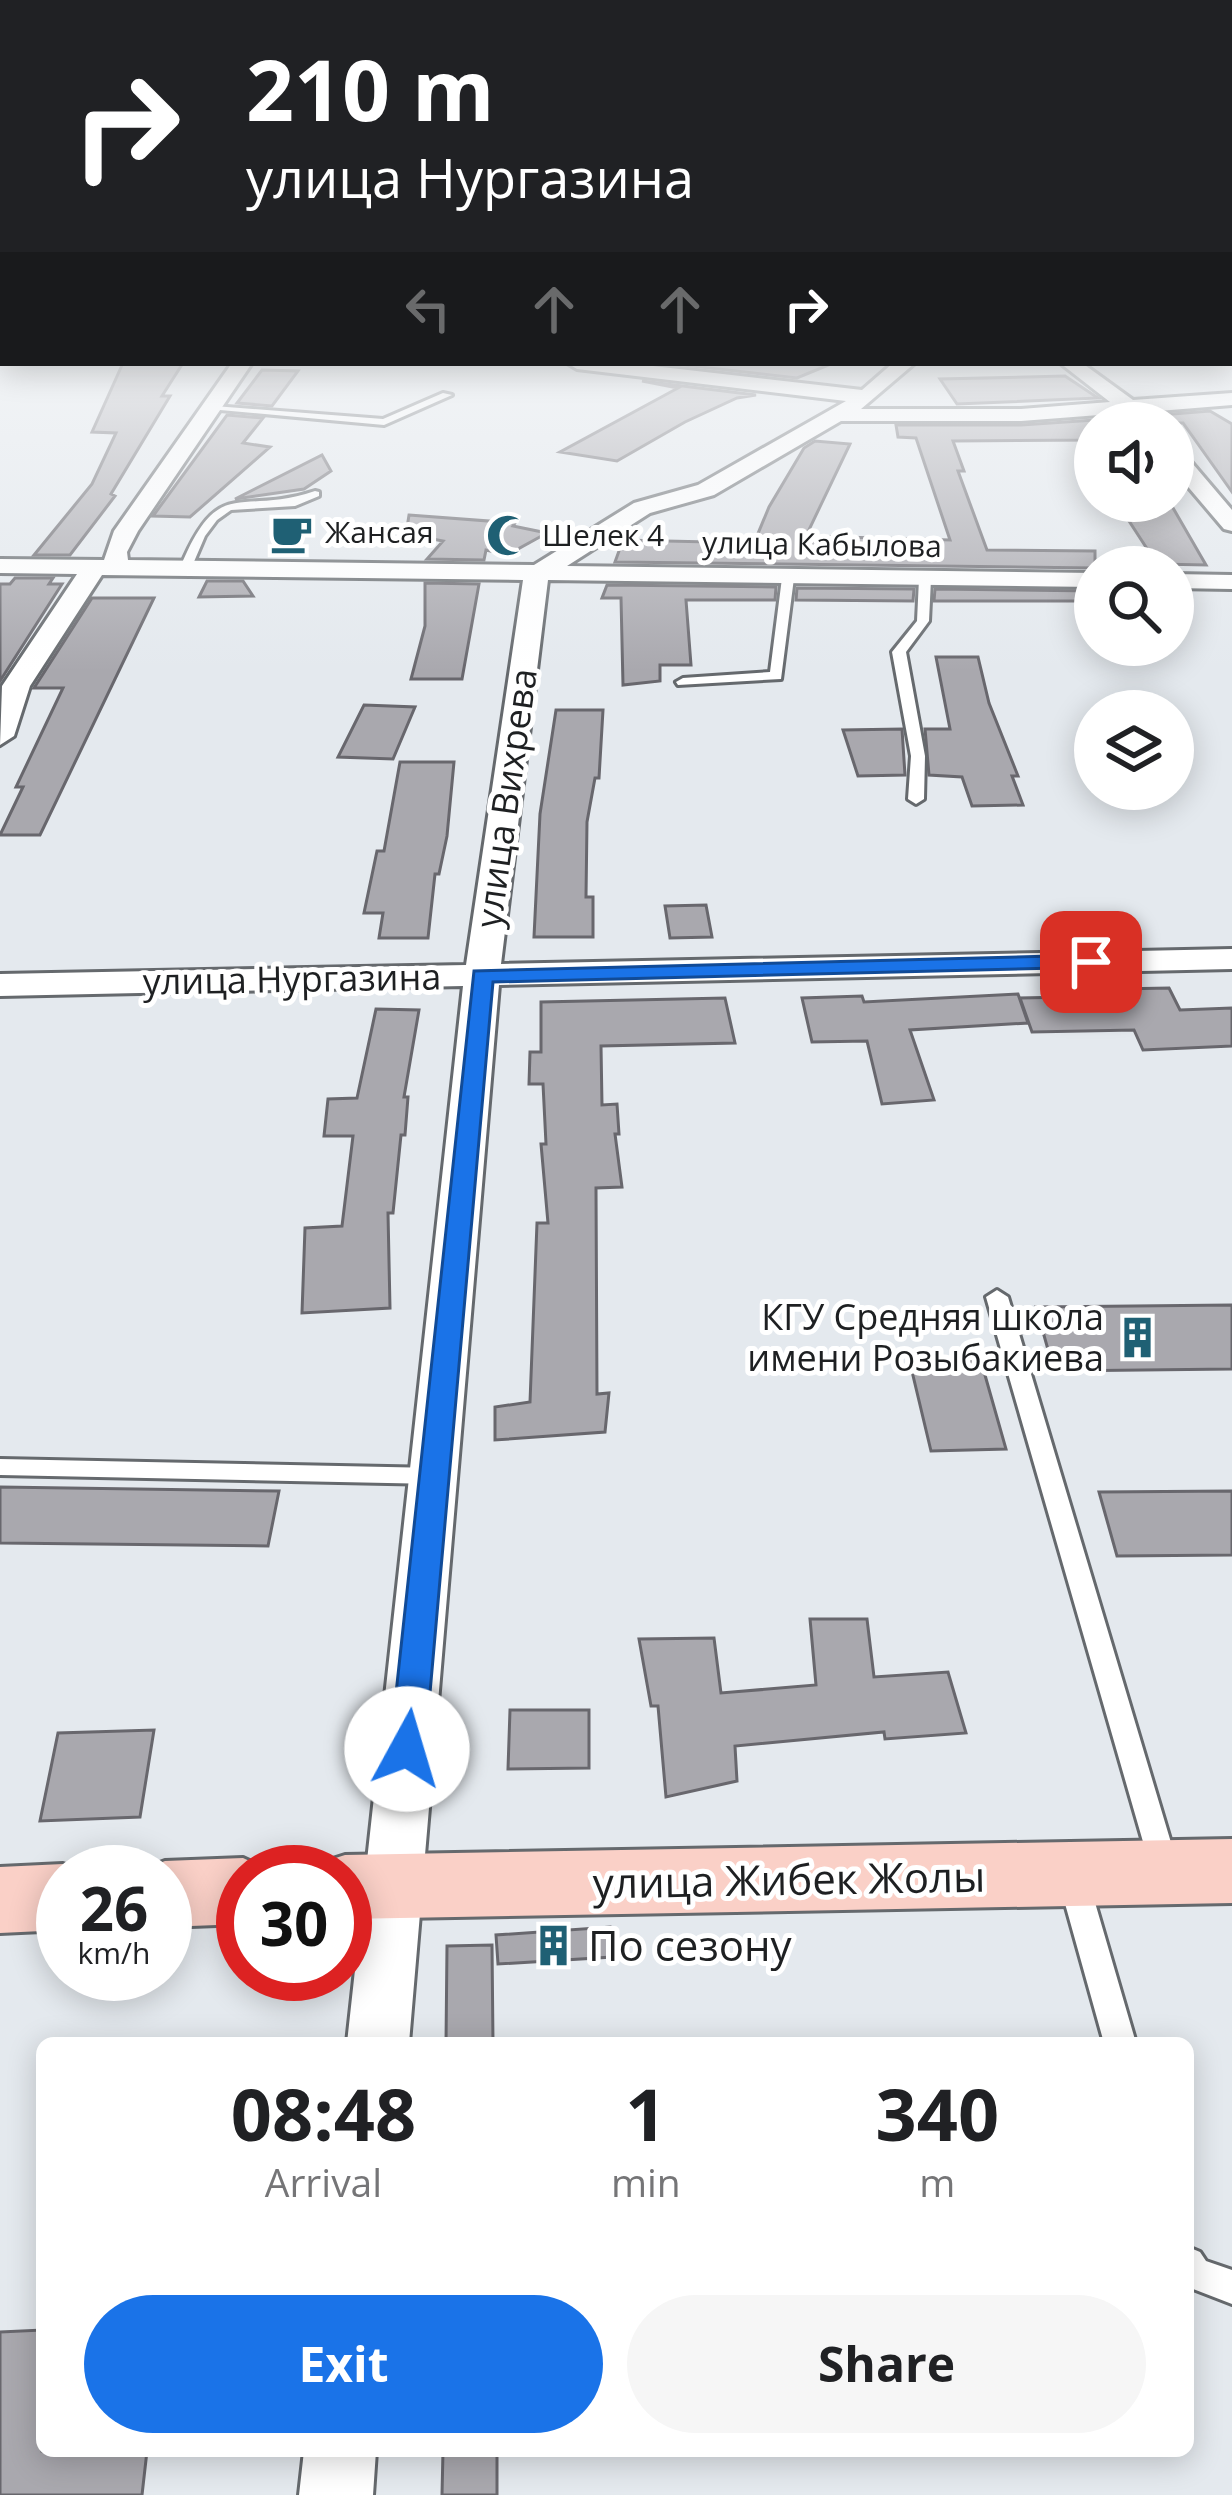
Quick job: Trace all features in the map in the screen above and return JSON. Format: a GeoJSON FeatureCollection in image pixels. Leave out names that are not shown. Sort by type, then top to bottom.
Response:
{"type":"FeatureCollection","features":[{"type":"Feature","properties":{"kind":"main road","name":"улица Жибек Жолы"},"geometry":{"type":"LineString","coordinates":[[372,1886],[1199,1872]]}},
{"type":"Feature","properties":{"kind":"main road"},"geometry":{"type":"LineString","coordinates":[[0,1900],[36,1898]]}},
{"type":"Feature","properties":{"kind":"street"},"geometry":{"type":"LineString","coordinates":[[0,736],[16,686],[106,567],[193,438]]}},
{"type":"Feature","properties":{"kind":"street"},"geometry":{"type":"LineString","coordinates":[[536,575],[642,508],[706,490],[796,438]]}},
{"type":"Feature","properties":{"kind":"street"},"geometry":{"type":"LineString","coordinates":[[1194,480],[1232,524]]}},
{"type":"Feature","properties":{"kind":"street","name":"улица Кабылова"},"geometry":{"type":"LineString","coordinates":[[0,566],[1074,580]]}},
{"type":"Feature","properties":{"kind":"street","name":"улица Вихрева"},"geometry":{"type":"LineString","coordinates":[[372,1868],[437,1476],[482,976],[536,575]]}},
{"type":"Feature","properties":{"kind":"street"},"geometry":{"type":"LineString","coordinates":[[1194,581],[1232,582]]}},
{"type":"Feature","properties":{"kind":"street","name":"улица Нургазина"},"geometry":{"type":"LineString","coordinates":[[0,985],[1232,958]]}},
{"type":"Feature","properties":{"kind":"street","name":"улица Вихрева"},"geometry":{"type":"LineString","coordinates":[[372,1938],[378,2037]]}},
{"type":"Feature","properties":{"kind":"street"},"geometry":{"type":"LineString","coordinates":[[336,2495],[339,2457]]}},
{"type":"Feature","properties":{"kind":"lane"},"geometry":{"type":"LineString","coordinates":[[186,568],[199,528],[240,502],[303,501],[315,494]]}},
{"type":"Feature","properties":{"kind":"lane"},"geometry":{"type":"LineString","coordinates":[[683,682],[776,676],[788,578]]}},
{"type":"Feature","properties":{"kind":"lane"},"geometry":{"type":"LineString","coordinates":[[916,799],[918,756],[899,652],[923,622],[925,579]]}},
{"type":"Feature","properties":{"kind":"lane"},"geometry":{"type":"LineString","coordinates":[[997,1298],[1199,1872]]}},
{"type":"Feature","properties":{"kind":"lane"},"geometry":{"type":"LineString","coordinates":[[0,1467],[437,1476]]}},
{"type":"Feature","properties":{"kind":"lane"},"geometry":{"type":"LineString","coordinates":[[1072,1876],[1118,2037]]}},
{"type":"Feature","properties":{"kind":"lane"},"geometry":{"type":"LineString","coordinates":[[1194,2273],[1232,2288]]}},
{"type":"Feature","properties":{"kind":"building"},"geometry":{"type":"Polygon","coordinates":[[[113,438],[144,438],[111,494],[115,496],[70,555],[34,555],[92,484],[113,438]]]}},
{"type":"Feature","properties":{"kind":"building"},"geometry":{"type":"Polygon","coordinates":[[[210,438],[247,438],[243,443],[270,447],[190,517],[153,516],[210,438]]]}},
{"type":"Feature","properties":{"kind":"building"},"geometry":{"type":"Polygon","coordinates":[[[585,438],[656,438],[617,461],[560,452],[585,438]]]}},
{"type":"Feature","properties":{"kind":"building"},"geometry":{"type":"Polygon","coordinates":[[[916,438],[1074,438],[953,441],[964,471],[958,471],[987,550],[1074,551],[1074,568],[615,562],[623,540],[754,543],[804,448],[815,441],[850,444],[806,536],[950,540],[916,438]]]}},
{"type":"Feature","properties":{"kind":"building"},"geometry":{"type":"Polygon","coordinates":[[[1194,438],[1232,438],[1232,492],[1194,438]]]}},
{"type":"Feature","properties":{"kind":"building"},"geometry":{"type":"Polygon","coordinates":[[[322,455],[331,471],[304,489],[235,499],[322,455]]]}},
{"type":"Feature","properties":{"kind":"building"},"geometry":{"type":"Polygon","coordinates":[[[409,515],[515,523],[513,526],[547,533],[507,555],[486,550],[484,560],[427,559],[443,541],[406,534],[409,515]]]}},
{"type":"Feature","properties":{"kind":"building"},"geometry":{"type":"Polygon","coordinates":[[[1130,522],[1181,522],[1206,565],[1194,565],[1194,546],[1145,546],[1130,522]]]}},
{"type":"Feature","properties":{"kind":"building"},"geometry":{"type":"Polygon","coordinates":[[[15,578],[53,578],[49,584],[62,584],[0,681],[0,584],[10,584],[15,578]]]}},
{"type":"Feature","properties":{"kind":"building"},"geometry":{"type":"Polygon","coordinates":[[[207,581],[243,581],[253,596],[199,597],[207,581]]]}},
{"type":"Feature","properties":{"kind":"building"},"geometry":{"type":"Polygon","coordinates":[[[425,583],[479,584],[462,679],[411,679],[425,626],[425,583]]]}},
{"type":"Feature","properties":{"kind":"building"},"geometry":{"type":"Polygon","coordinates":[[[607,585],[776,587],[775,600],[686,600],[691,665],[660,665],[660,681],[623,685],[621,598],[602,598],[607,585]]]}},
{"type":"Feature","properties":{"kind":"building"},"geometry":{"type":"Polygon","coordinates":[[[797,588],[914,589],[913,601],[796,600],[797,588]]]}},
{"type":"Feature","properties":{"kind":"building"},"geometry":{"type":"Polygon","coordinates":[[[935,589],[1074,591],[1074,601],[934,601],[935,589]]]}},
{"type":"Feature","properties":{"kind":"building"},"geometry":{"type":"Polygon","coordinates":[[[92,598],[154,598],[40,835],[0,835],[23,787],[16,787],[63,688],[34,688],[92,598]]]}},
{"type":"Feature","properties":{"kind":"building"},"geometry":{"type":"Polygon","coordinates":[[[936,657],[978,657],[989,703],[1018,776],[1012,776],[1023,805],[972,806],[962,777],[929,775],[925,729],[950,729],[936,657]]]}},
{"type":"Feature","properties":{"kind":"building"},"geometry":{"type":"Polygon","coordinates":[[[364,705],[415,707],[393,759],[338,757],[364,705]]]}},
{"type":"Feature","properties":{"kind":"building"},"geometry":{"type":"Polygon","coordinates":[[[556,710],[603,710],[599,778],[595,778],[587,822],[586,897],[593,897],[593,937],[534,937],[540,814],[556,710]]]}},
{"type":"Feature","properties":{"kind":"building"},"geometry":{"type":"Polygon","coordinates":[[[902,729],[905,775],[858,776],[843,730],[902,729]]]}},
{"type":"Feature","properties":{"kind":"building"},"geometry":{"type":"Polygon","coordinates":[[[400,762],[454,762],[447,836],[439,874],[435,874],[428,938],[379,938],[383,913],[364,913],[377,851],[384,851],[400,762]]]}},
{"type":"Feature","properties":{"kind":"building"},"geometry":{"type":"Polygon","coordinates":[[[706,905],[712,937],[670,938],[665,906],[706,905]]]}},
{"type":"Feature","properties":{"kind":"building"},"geometry":{"type":"Polygon","coordinates":[[[1169,988],[1180,1010],[1232,1008],[1232,1046],[1143,1050],[1134,1030],[1032,1032],[1020,998],[1120,996],[1117,989],[1169,988]]]}},
{"type":"Feature","properties":{"kind":"building"},"geometry":{"type":"Polygon","coordinates":[[[1018,994],[1028,1023],[910,1030],[934,1100],[882,1104],[867,1041],[812,1042],[802,998],[862,996],[864,1002],[1018,994]]]}},
{"type":"Feature","properties":{"kind":"building"},"geometry":{"type":"Polygon","coordinates":[[[725,998],[735,1043],[601,1046],[602,1105],[617,1104],[619,1134],[615,1134],[622,1187],[596,1188],[597,1394],[609,1393],[605,1432],[495,1440],[495,1407],[530,1402],[537,1223],[548,1223],[541,1144],[546,1144],[543,1084],[529,1084],[530,1052],[541,1052],[541,1002],[725,998]]]}},
{"type":"Feature","properties":{"kind":"building"},"geometry":{"type":"Polygon","coordinates":[[[376,1009],[419,1010],[404,1097],[408,1097],[405,1135],[401,1135],[393,1213],[388,1213],[390,1308],[302,1313],[305,1228],[342,1226],[353,1136],[324,1136],[328,1099],[357,1098],[376,1009]]]}},
{"type":"Feature","properties":{"kind":"building","name":"КГУ Средняя школа имени Розыбакиева"},"geometry":{"type":"Polygon","coordinates":[[[1232,1305],[1232,1369],[1054,1371],[1036,1307],[1232,1305]]]}},
{"type":"Feature","properties":{"kind":"building"},"geometry":{"type":"Polygon","coordinates":[[[981,1361],[1006,1449],[931,1451],[910,1363],[981,1361]]]}},
{"type":"Feature","properties":{"kind":"building"},"geometry":{"type":"Polygon","coordinates":[[[0,1487],[279,1491],[268,1546],[0,1543],[0,1487]]]}},
{"type":"Feature","properties":{"kind":"building"},"geometry":{"type":"Polygon","coordinates":[[[1232,1491],[1232,1555],[1117,1556],[1099,1492],[1232,1491]]]}},
{"type":"Feature","properties":{"kind":"building"},"geometry":{"type":"Polygon","coordinates":[[[810,1619],[867,1619],[874,1677],[948,1672],[966,1733],[885,1739],[884,1732],[735,1746],[737,1781],[666,1797],[658,1706],[651,1706],[639,1639],[714,1638],[721,1693],[816,1685],[810,1619]]]}},
{"type":"Feature","properties":{"kind":"building"},"geometry":{"type":"Polygon","coordinates":[[[510,1710],[589,1710],[589,1768],[508,1769],[510,1710]]]}},
{"type":"Feature","properties":{"kind":"building"},"geometry":{"type":"Polygon","coordinates":[[[154,1730],[140,1817],[40,1821],[58,1733],[154,1730]]]}},
{"type":"Feature","properties":{"kind":"building","name":"По сезону"},"geometry":{"type":"Polygon","coordinates":[[[610,1927],[612,1957],[498,1964],[496,1935],[610,1927]]]}},
{"type":"Feature","properties":{"kind":"building"},"geometry":{"type":"Polygon","coordinates":[[[492,1945],[493,2037],[446,2037],[447,1946],[492,1945]]]}},
{"type":"Feature","properties":{"kind":"building"},"geometry":{"type":"Polygon","coordinates":[[[36,2330],[36,2457],[146,2457],[142,2495],[0,2495],[0,2332],[36,2330]]]}},
{"type":"Feature","properties":{"kind":"building"},"geometry":{"type":"Polygon","coordinates":[[[443,2457],[497,2457],[497,2495],[442,2495],[443,2457]]]}},
{"type":"Feature","properties":{"kind":"place","name":"Жансая"},"geometry":{"type":"Point","coordinates":[291,533]}},
{"type":"Feature","properties":{"kind":"place","name":"Шелек 4"},"geometry":{"type":"Point","coordinates":[508,536]}},
{"type":"Feature","properties":{"kind":"place","name":"КГУ Средняя школа имени Розыбакиева"},"geometry":{"type":"Point","coordinates":[1138,1338]}},
{"type":"Feature","properties":{"kind":"place","name":"По сезону"},"geometry":{"type":"Point","coordinates":[554,1946]}},
{"type":"Feature","properties":{"kind":"route"},"geometry":{"type":"LineString","coordinates":[[407,1749],[482,976],[1091,962]]}}]}
